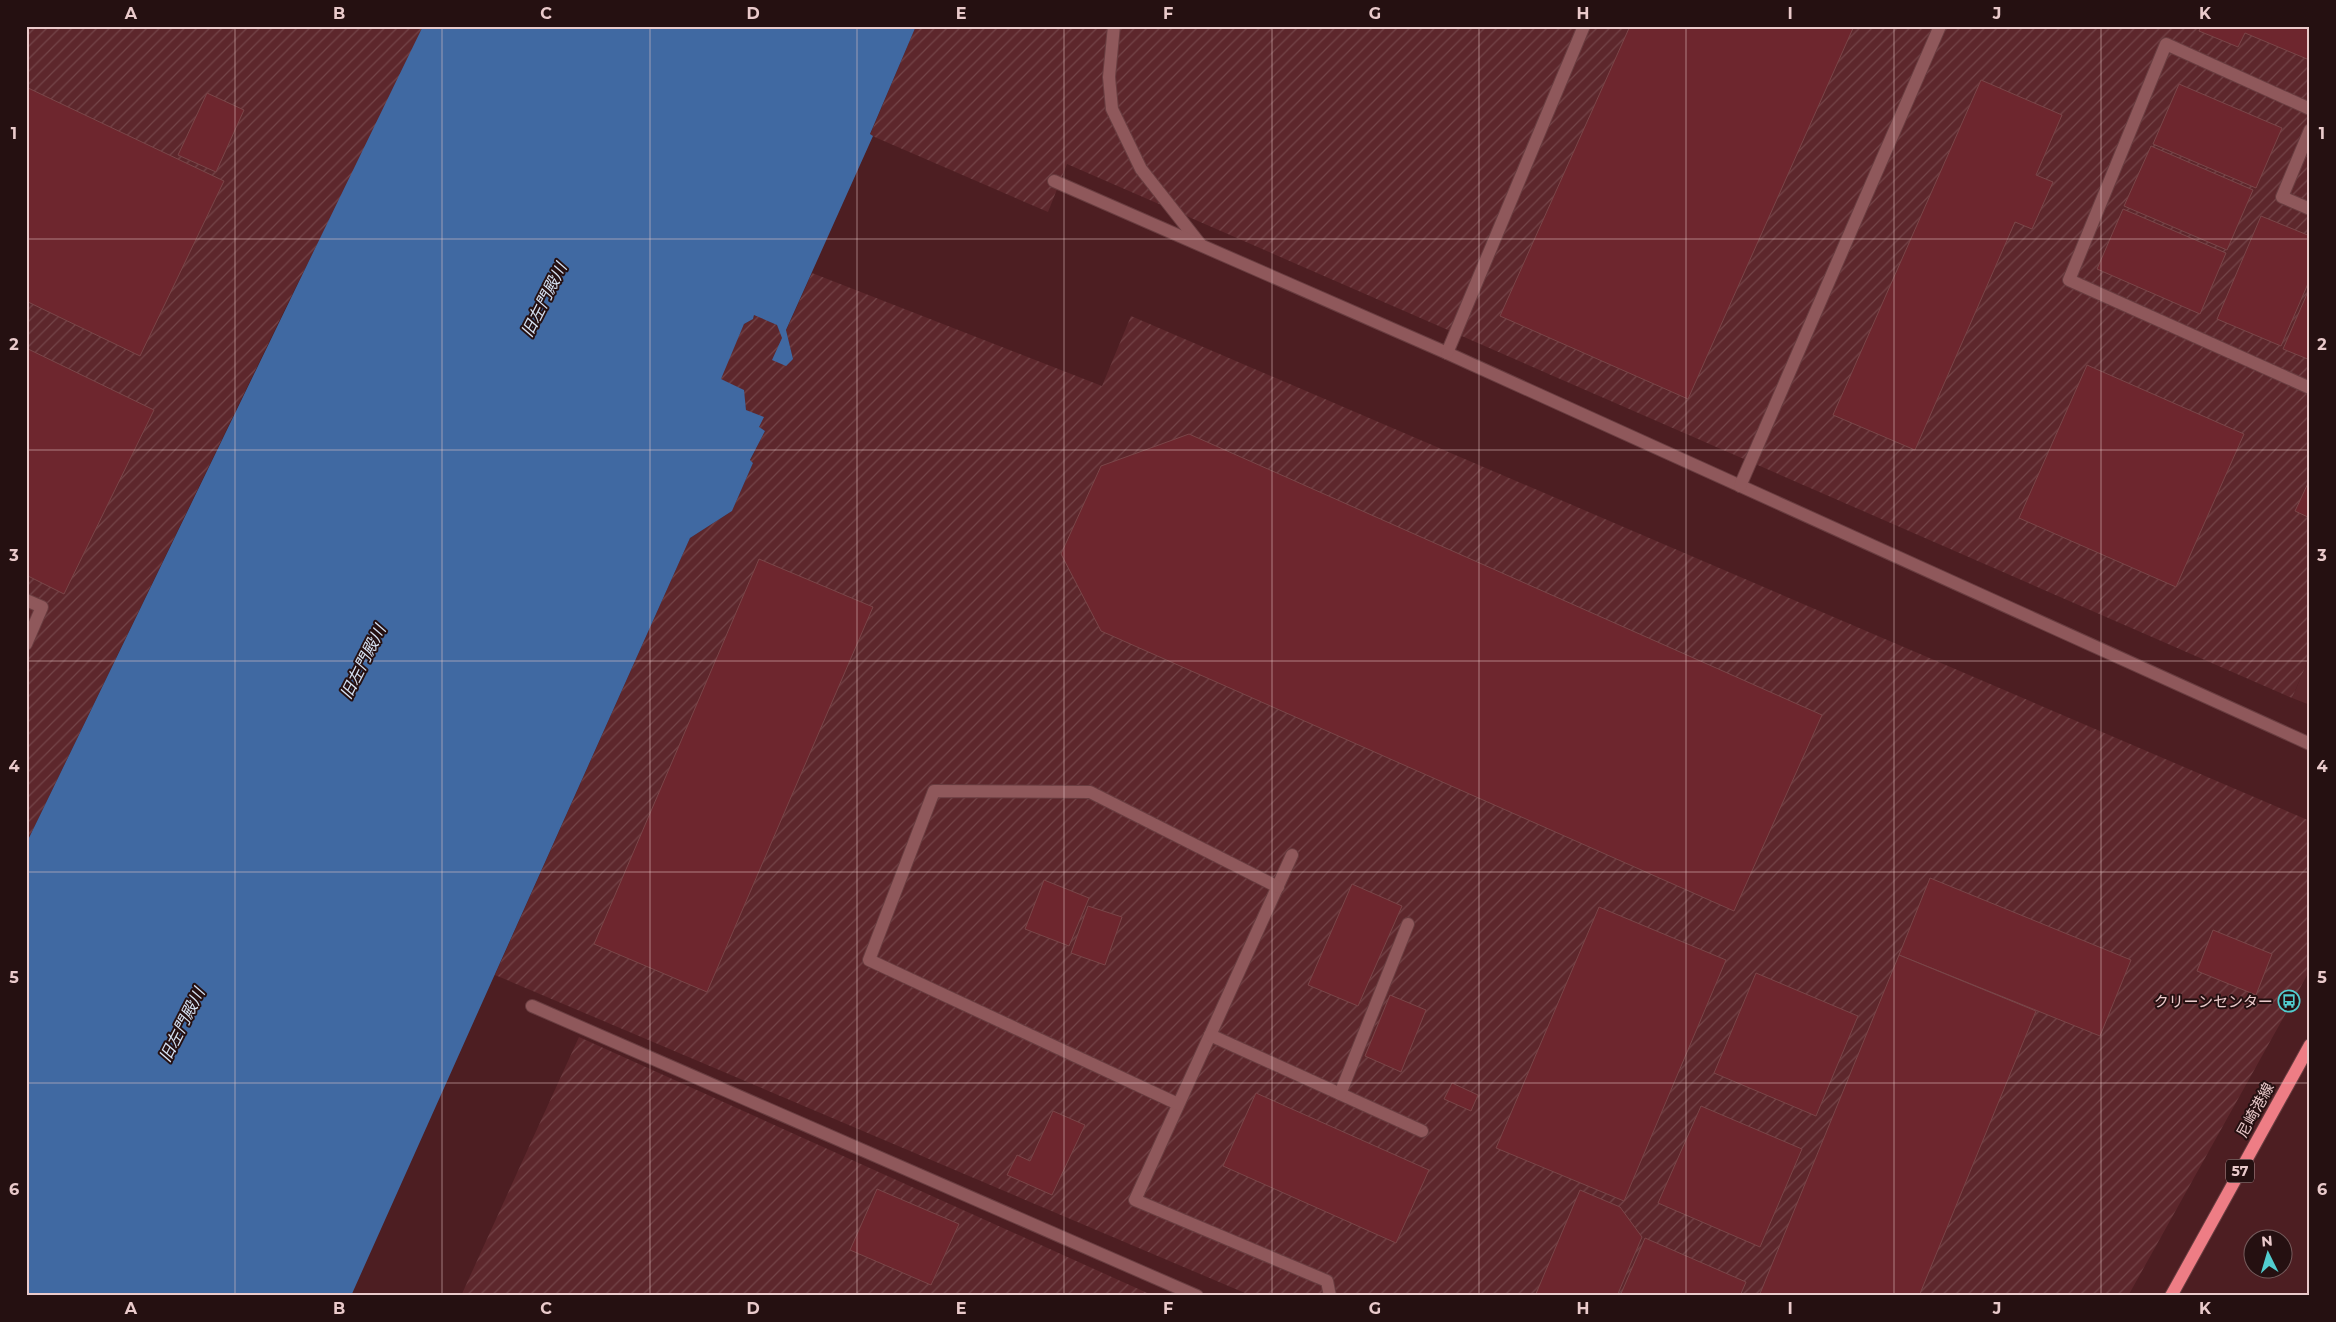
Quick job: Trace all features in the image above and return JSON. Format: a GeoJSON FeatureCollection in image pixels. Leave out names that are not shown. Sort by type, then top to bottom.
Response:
{"type":"FeatureCollection","features":[{"type":"Feature","properties":{"kind":"main road","name":"尼崎港線"},"geometry":{"type":"LineString","coordinates":[[2171,1296],[2310,1045]]}},
{"type":"Feature","properties":{"kind":"lane"},"geometry":{"type":"LineString","coordinates":[[1114,26],[1108,77],[1112,109],[1141,169],[1200,245]]}},
{"type":"Feature","properties":{"kind":"lane"},"geometry":{"type":"LineString","coordinates":[[1447,353],[1584,26]]}},
{"type":"Feature","properties":{"kind":"lane"},"geometry":{"type":"LineString","coordinates":[[1740,486],[1940,26]]}},
{"type":"Feature","properties":{"kind":"lane"},"geometry":{"type":"LineString","coordinates":[[2310,109],[2166,44],[2069,280],[2310,388]]}},
{"type":"Feature","properties":{"kind":"lane"},"geometry":{"type":"LineString","coordinates":[[2310,130],[2282,197],[2310,210]]}},
{"type":"Feature","properties":{"kind":"lane"},"geometry":{"type":"LineString","coordinates":[[1054,181],[1447,353],[2310,744]]}},
{"type":"Feature","properties":{"kind":"lane"},"geometry":{"type":"LineString","coordinates":[[26,600],[42,607],[26,644]]}},
{"type":"Feature","properties":{"kind":"lane"},"geometry":{"type":"LineString","coordinates":[[1178,1104],[869,960],[934,791],[1090,792],[1278,886]]}},
{"type":"Feature","properties":{"kind":"lane"},"geometry":{"type":"LineString","coordinates":[[1292,855],[1135,1200],[1327,1281],[1330,1296]]}},
{"type":"Feature","properties":{"kind":"lane"},"geometry":{"type":"LineString","coordinates":[[1340,1094],[1408,924]]}},
{"type":"Feature","properties":{"kind":"lane"},"geometry":{"type":"LineString","coordinates":[[532,1006],[1197,1296]]}},
{"type":"Feature","properties":{"kind":"lane"},"geometry":{"type":"LineString","coordinates":[[1210,1035],[1422,1131]]}},
{"type":"Feature","properties":{"kind":"shaded area"},"geometry":{"type":"Polygon","coordinates":[[[26,26],[423,26],[396,86],[283,313],[26,844],[26,26]]]}},
{"type":"Feature","properties":{"kind":"shaded area"},"geometry":{"type":"Polygon","coordinates":[[[916,26],[2310,26],[2310,656],[2292,698],[1067,164],[1048,212],[870,135],[916,26]]]}},
{"type":"Feature","properties":{"kind":"shaded area"},"geometry":{"type":"Polygon","coordinates":[[[812,273],[1102,386],[1131,316],[2310,821],[2310,970],[2128,1296],[1252,1296],[495,975],[690,538],[732,511],[753,463],[750,461],[765,431],[758,427],[746,410],[743,390],[720,379],[744,324],[753,319],[754,314],[777,325],[793,359],[786,331],[812,273]]]}},
{"type":"Feature","properties":{"kind":"shaded area"},"geometry":{"type":"Polygon","coordinates":[[[2310,656],[2310,705],[2292,698],[2310,656]]]}},
{"type":"Feature","properties":{"kind":"shaded area"},"geometry":{"type":"Polygon","coordinates":[[[579,1037],[1154,1296],[461,1296],[579,1037]]]}},
{"type":"Feature","properties":{"kind":"water","name":"旧左門殿川"},"geometry":{"type":"Polygon","coordinates":[[[423,26],[916,26],[870,134],[873,136],[786,330],[793,359],[786,366],[772,360],[782,338],[777,325],[754,315],[753,319],[744,324],[721,379],[744,390],[746,410],[764,417],[759,427],[765,431],[750,460],[753,463],[732,511],[690,538],[351,1296],[26,1296],[26,844],[423,26]]]}},
{"type":"Feature","properties":{"kind":"building"},"geometry":{"type":"Polygon","coordinates":[[[1630,26],[1854,26],[1688,399],[1500,316],[1630,26]]]}},
{"type":"Feature","properties":{"kind":"building"},"geometry":{"type":"Polygon","coordinates":[[[2201,26],[2310,26],[2310,53],[2307,59],[2245,33],[2238,47],[2199,31],[2201,26]]]}},
{"type":"Feature","properties":{"kind":"building"},"geometry":{"type":"Polygon","coordinates":[[[1981,80],[2062,115],[2036,175],[2053,182],[2032,229],[2015,222],[1915,450],[1833,415],[1981,80]]]}},
{"type":"Feature","properties":{"kind":"building"},"geometry":{"type":"Polygon","coordinates":[[[2179,84],[2282,128],[2256,188],[2153,144],[2179,84]]]}},
{"type":"Feature","properties":{"kind":"building"},"geometry":{"type":"Polygon","coordinates":[[[26,87],[224,181],[140,356],[26,301],[26,87]]]}},
{"type":"Feature","properties":{"kind":"building"},"geometry":{"type":"Polygon","coordinates":[[[207,93],[244,110],[216,172],[178,155],[207,93]]]}},
{"type":"Feature","properties":{"kind":"building"},"geometry":{"type":"Polygon","coordinates":[[[2151,146],[2253,190],[2227,250],[2124,206],[2151,146]]]}},
{"type":"Feature","properties":{"kind":"building"},"geometry":{"type":"Polygon","coordinates":[[[2123,209],[2226,253],[2200,314],[2097,269],[2123,209]]]}},
{"type":"Feature","properties":{"kind":"building"},"geometry":{"type":"Polygon","coordinates":[[[2261,216],[2310,236],[2310,279],[2281,346],[2217,319],[2261,216]]]}},
{"type":"Feature","properties":{"kind":"building"},"geometry":{"type":"Polygon","coordinates":[[[2310,287],[2310,360],[2283,349],[2310,287]]]}},
{"type":"Feature","properties":{"kind":"building"},"geometry":{"type":"Polygon","coordinates":[[[26,348],[154,410],[64,594],[26,575],[26,348]]]}},
{"type":"Feature","properties":{"kind":"building"},"geometry":{"type":"Polygon","coordinates":[[[2087,365],[2244,434],[2176,587],[2019,518],[2087,365]]]}},
{"type":"Feature","properties":{"kind":"building"},"geometry":{"type":"Polygon","coordinates":[[[1189,434],[1822,715],[1734,911],[1101,631],[1061,554],[1101,466],[1189,434]]]}},
{"type":"Feature","properties":{"kind":"building"},"geometry":{"type":"Polygon","coordinates":[[[2310,479],[2310,518],[2295,511],[2310,479]]]}},
{"type":"Feature","properties":{"kind":"building"},"geometry":{"type":"Polygon","coordinates":[[[759,559],[873,607],[707,992],[594,944],[759,559]]]}},
{"type":"Feature","properties":{"kind":"building"},"geometry":{"type":"Polygon","coordinates":[[[1930,878],[2131,960],[2100,1036],[1899,955],[1930,878]]]}},
{"type":"Feature","properties":{"kind":"building"},"geometry":{"type":"Polygon","coordinates":[[[1044,880],[1089,898],[1069,946],[1025,929],[1044,880]]]}},
{"type":"Feature","properties":{"kind":"building"},"geometry":{"type":"Polygon","coordinates":[[[1352,884],[1402,906],[1358,1006],[1308,985],[1352,884]]]}},
{"type":"Feature","properties":{"kind":"building"},"geometry":{"type":"Polygon","coordinates":[[[1088,906],[1122,917],[1105,965],[1071,953],[1088,906]]]}},
{"type":"Feature","properties":{"kind":"building"},"geometry":{"type":"Polygon","coordinates":[[[1599,907],[1726,960],[1624,1201],[1496,1148],[1599,907]]]}},
{"type":"Feature","properties":{"kind":"building"},"geometry":{"type":"Polygon","coordinates":[[[2213,930],[2272,954],[2256,995],[2197,971],[2213,930]]]}},
{"type":"Feature","properties":{"kind":"building"},"geometry":{"type":"Polygon","coordinates":[[[1899,955],[2036,1011],[1919,1296],[1759,1296],[1899,955]]]}},
{"type":"Feature","properties":{"kind":"building"},"geometry":{"type":"Polygon","coordinates":[[[1756,973],[1858,1016],[1816,1116],[1714,1073],[1756,973]]]}},
{"type":"Feature","properties":{"kind":"building"},"geometry":{"type":"Polygon","coordinates":[[[1390,995],[1426,1010],[1401,1072],[1365,1056],[1390,995]]]}},
{"type":"Feature","properties":{"kind":"building"},"geometry":{"type":"Polygon","coordinates":[[[1452,1083],[1478,1095],[1471,1111],[1444,1099],[1452,1083]]]}},
{"type":"Feature","properties":{"kind":"building"},"geometry":{"type":"Polygon","coordinates":[[[1256,1093],[1429,1170],[1396,1243],[1223,1166],[1256,1093]]]}},
{"type":"Feature","properties":{"kind":"building"},"geometry":{"type":"Polygon","coordinates":[[[1701,1106],[1802,1149],[1760,1247],[1658,1203],[1701,1106]]]}},
{"type":"Feature","properties":{"kind":"building"},"geometry":{"type":"Polygon","coordinates":[[[1053,1111],[1085,1125],[1052,1195],[1007,1175],[1017,1155],[1030,1161],[1053,1111]]]}},
{"type":"Feature","properties":{"kind":"building"},"geometry":{"type":"Polygon","coordinates":[[[877,1189],[959,1224],[931,1285],[850,1250],[877,1189]]]}},
{"type":"Feature","properties":{"kind":"building"},"geometry":{"type":"Polygon","coordinates":[[[1580,1190],[1620,1207],[1642,1237],[1617,1296],[1535,1296],[1580,1190]]]}},
{"type":"Feature","properties":{"kind":"building"},"geometry":{"type":"Polygon","coordinates":[[[1645,1238],[1746,1282],[1740,1296],[1620,1296],[1645,1238]]]}},
{"type":"Feature","properties":{"kind":"place","name":"クリーンセンター"},"geometry":{"type":"Point","coordinates":[2289,1001]}}]}
